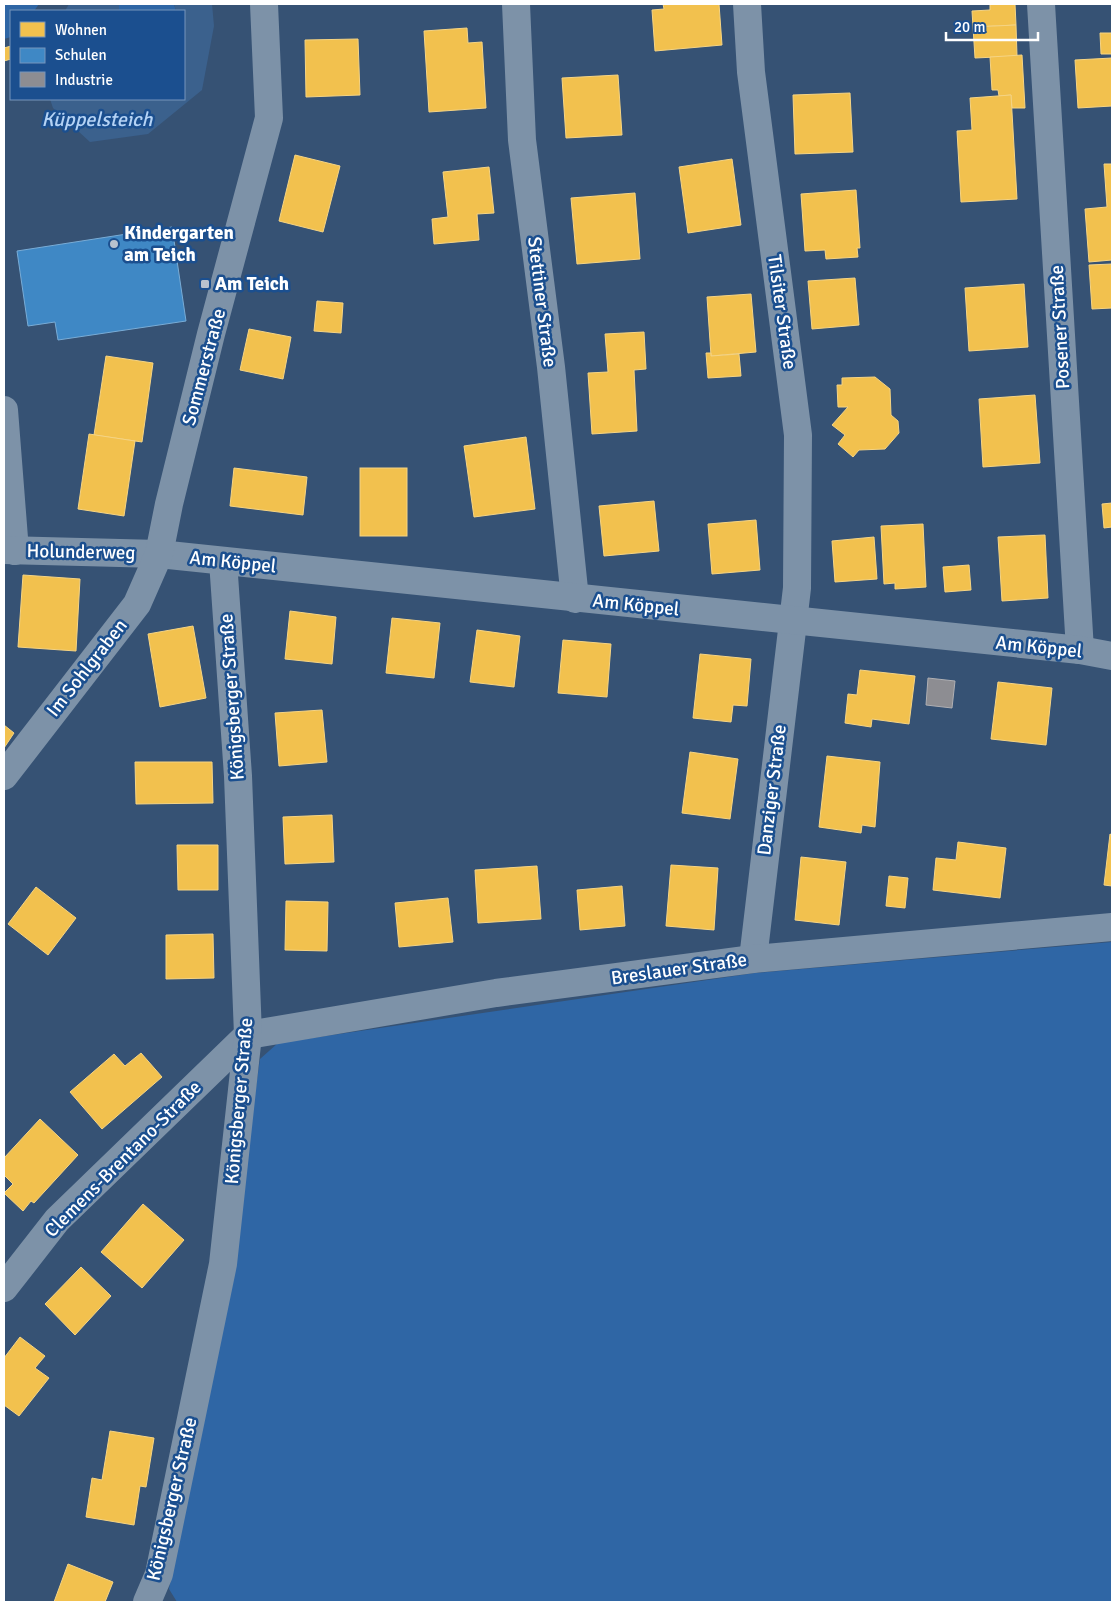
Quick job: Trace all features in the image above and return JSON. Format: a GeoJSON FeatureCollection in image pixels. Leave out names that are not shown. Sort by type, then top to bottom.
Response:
{"type":"FeatureCollection","features":[{"type":"Feature","properties":{"kind":"street","name":"Sommerstraße"},"geometry":{"type":"LineString","coordinates":[[159,554],[169,504],[211,334],[269,118],[264,4]]}},
{"type":"Feature","properties":{"kind":"street","name":"Stettiner Straße"},"geometry":{"type":"LineString","coordinates":[[516,4],[522,140],[551,367],[575,599]]}},
{"type":"Feature","properties":{"kind":"street","name":"Tilsiter Straße"},"geometry":{"type":"LineString","coordinates":[[747,4],[751,72],[798,435],[797,588],[792,621]]}},
{"type":"Feature","properties":{"kind":"street","name":"Posener Straße"},"geometry":{"type":"LineString","coordinates":[[1041,4],[1080,650]]}},
{"type":"Feature","properties":{"kind":"street"},"geometry":{"type":"LineString","coordinates":[[4,410],[9,550]]}},
{"type":"Feature","properties":{"kind":"street","name":"Holunderweg"},"geometry":{"type":"LineString","coordinates":[[9,550],[159,554]]}},
{"type":"Feature","properties":{"kind":"street","name":"Am Köppel"},"geometry":{"type":"LineString","coordinates":[[159,554],[575,599],[1080,650],[1112,656]]}},
{"type":"Feature","properties":{"kind":"street","name":"Im Sohlgraben"},"geometry":{"type":"LineString","coordinates":[[4,776],[138,604],[159,554]]}},
{"type":"Feature","properties":{"kind":"street","name":"Königsberger Straße"},"geometry":{"type":"LineString","coordinates":[[147,1602],[159,1574],[223,1264],[248,1035],[238,776],[223,561]]}},
{"type":"Feature","properties":{"kind":"street","name":"Danziger Straße"},"geometry":{"type":"LineString","coordinates":[[752,959],[792,621]]}},
{"type":"Feature","properties":{"kind":"street","name":"Breslauer Straße"},"geometry":{"type":"LineString","coordinates":[[248,1035],[496,993],[752,959],[1112,927]]}},
{"type":"Feature","properties":{"kind":"street","name":"Clemens-Brentano-Straße"},"geometry":{"type":"LineString","coordinates":[[4,1288],[57,1220],[248,1035]]}},
{"type":"Feature","properties":{"kind":"shaded area"},"geometry":{"type":"Polygon","coordinates":[[[4,4],[39,4],[35,10],[10,10],[10,37],[4,39],[4,4]]]}},
{"type":"Feature","properties":{"kind":"shaded area"},"geometry":{"type":"Polygon","coordinates":[[[119,4],[174,4],[176,10],[119,10],[119,4]]]}},
{"type":"Feature","properties":{"kind":"shaded area"},"geometry":{"type":"Polygon","coordinates":[[[1112,942],[1112,1602],[177,1602],[169,1589],[230,1268],[260,1059],[278,1043],[755,973],[1112,942]]]}},
{"type":"Feature","properties":{"kind":"water"},"geometry":{"type":"Polygon","coordinates":[[[69,4],[119,4],[119,10],[66,10],[69,4]]]}},
{"type":"Feature","properties":{"kind":"water","name":"Küppelsteich"},"geometry":{"type":"Polygon","coordinates":[[[174,4],[212,4],[214,26],[202,90],[148,134],[90,142],[53,108],[50,100],[185,100],[185,10],[176,10],[174,4]]]}},
{"type":"Feature","properties":{"kind":"building: Wohnen"},"geometry":{"type":"Polygon","coordinates":[[[663,4],[719,4],[722,45],[655,51],[652,10],[664,9],[663,4]]]}},
{"type":"Feature","properties":{"kind":"building: Wohnen"},"geometry":{"type":"Polygon","coordinates":[[[990,4],[1015,4],[1016,25],[973,27],[972,11],[990,10],[990,4]]]}},
{"type":"Feature","properties":{"kind":"building: Wohnen"},"geometry":{"type":"Polygon","coordinates":[[[1016,25],[1017,56],[975,58],[973,27],[1016,25]]]}},
{"type":"Feature","properties":{"kind":"building: Wohnen"},"geometry":{"type":"Polygon","coordinates":[[[467,28],[468,43],[482,42],[486,108],[429,112],[424,31],[467,28]]]}},
{"type":"Feature","properties":{"kind":"building: Wohnen"},"geometry":{"type":"Polygon","coordinates":[[[1100,33],[1112,33],[1112,54],[1101,54],[1100,33]]]}},
{"type":"Feature","properties":{"kind":"building: Wohnen"},"geometry":{"type":"Polygon","coordinates":[[[358,39],[360,95],[306,97],[305,40],[358,39]]]}},
{"type":"Feature","properties":{"kind":"building: Wohnen"},"geometry":{"type":"Polygon","coordinates":[[[10,46],[10,59],[4,61],[4,48],[10,46]]]}},
{"type":"Feature","properties":{"kind":"building: Wohnen"},"geometry":{"type":"Polygon","coordinates":[[[1022,55],[1025,108],[1012,108],[1011,95],[999,96],[998,90],[992,90],[990,57],[1022,55]]]}},
{"type":"Feature","properties":{"kind":"building: Wohnen"},"geometry":{"type":"Polygon","coordinates":[[[1112,58],[1112,106],[1078,108],[1075,60],[1112,58]]]}},
{"type":"Feature","properties":{"kind":"building: Wohnen"},"geometry":{"type":"Polygon","coordinates":[[[618,75],[622,135],[566,138],[562,78],[618,75]]]}},
{"type":"Feature","properties":{"kind":"building: Wohnen"},"geometry":{"type":"Polygon","coordinates":[[[850,93],[853,152],[795,154],[793,95],[850,93]]]}},
{"type":"Feature","properties":{"kind":"building: Wohnen"},"geometry":{"type":"Polygon","coordinates":[[[1011,95],[1017,199],[961,202],[957,131],[972,130],[970,98],[1011,95]]]}},
{"type":"Feature","properties":{"kind":"building: Wohnen"},"geometry":{"type":"Polygon","coordinates":[[[295,155],[340,166],[323,232],[279,221],[295,155]]]}},
{"type":"Feature","properties":{"kind":"building: Wohnen"},"geometry":{"type":"Polygon","coordinates":[[[732,159],[741,225],[688,233],[679,167],[732,159]]]}},
{"type":"Feature","properties":{"kind":"building: Wohnen"},"geometry":{"type":"Polygon","coordinates":[[[1104,164],[1112,164],[1112,260],[1089,262],[1085,209],[1107,207],[1104,164]]]}},
{"type":"Feature","properties":{"kind":"building: Wohnen"},"geometry":{"type":"Polygon","coordinates":[[[489,167],[494,213],[477,214],[479,240],[434,244],[432,219],[448,217],[443,172],[489,167]]]}},
{"type":"Feature","properties":{"kind":"building: Wohnen"},"geometry":{"type":"Polygon","coordinates":[[[856,190],[860,248],[857,248],[858,257],[826,259],[825,250],[805,251],[801,194],[856,190]]]}},
{"type":"Feature","properties":{"kind":"building: Wohnen"},"geometry":{"type":"Polygon","coordinates":[[[635,193],[640,259],[577,264],[571,198],[635,193]]]}},
{"type":"Feature","properties":{"kind":"building: Wohnen"},"geometry":{"type":"Polygon","coordinates":[[[1112,264],[1112,308],[1092,309],[1089,265],[1112,264]]]}},
{"type":"Feature","properties":{"kind":"building: Wohnen"},"geometry":{"type":"Polygon","coordinates":[[[855,278],[859,325],[812,329],[808,281],[855,278]]]}},
{"type":"Feature","properties":{"kind":"building: Wohnen"},"geometry":{"type":"Polygon","coordinates":[[[1024,284],[1028,347],[969,351],[965,288],[1024,284]]]}},
{"type":"Feature","properties":{"kind":"building: Wohnen"},"geometry":{"type":"Polygon","coordinates":[[[751,294],[756,352],[711,356],[707,297],[751,294]]]}},
{"type":"Feature","properties":{"kind":"building: Wohnen"},"geometry":{"type":"Polygon","coordinates":[[[317,301],[343,303],[341,333],[314,331],[317,301]]]}},
{"type":"Feature","properties":{"kind":"building: Wohnen"},"geometry":{"type":"Polygon","coordinates":[[[249,329],[291,337],[283,379],[240,370],[249,329]]]}},
{"type":"Feature","properties":{"kind":"building: Wohnen"},"geometry":{"type":"Polygon","coordinates":[[[644,332],[646,369],[634,370],[637,431],[592,434],[588,373],[608,372],[605,334],[644,332]]]}},
{"type":"Feature","properties":{"kind":"building: Wohnen"},"geometry":{"type":"Polygon","coordinates":[[[706,353],[711,353],[711,356],[739,354],[741,376],[708,378],[706,353]]]}},
{"type":"Feature","properties":{"kind":"building: Wohnen"},"geometry":{"type":"Polygon","coordinates":[[[106,356],[153,363],[142,442],[94,435],[106,356]]]}},
{"type":"Feature","properties":{"kind":"building: Wohnen"},"geometry":{"type":"Polygon","coordinates":[[[875,377],[890,389],[891,415],[898,421],[899,433],[885,449],[859,450],[853,457],[838,444],[845,435],[832,425],[848,407],[838,407],[837,385],[842,385],[842,378],[875,377]]]}},
{"type":"Feature","properties":{"kind":"building: Wohnen"},"geometry":{"type":"Polygon","coordinates":[[[1035,395],[1040,463],[983,467],[979,399],[1035,395]]]}},
{"type":"Feature","properties":{"kind":"building: Wohnen"},"geometry":{"type":"Polygon","coordinates":[[[89,434],[135,441],[124,516],[78,509],[89,434]]]}},
{"type":"Feature","properties":{"kind":"building: Wohnen"},"geometry":{"type":"Polygon","coordinates":[[[526,437],[535,509],[474,517],[464,446],[526,437]]]}},
{"type":"Feature","properties":{"kind":"building: Wohnen"},"geometry":{"type":"Polygon","coordinates":[[[234,468],[307,477],[303,515],[230,506],[234,468]]]}},
{"type":"Feature","properties":{"kind":"building: Wohnen"},"geometry":{"type":"Polygon","coordinates":[[[360,468],[407,468],[407,536],[360,536],[360,468]]]}},
{"type":"Feature","properties":{"kind":"building: Wohnen"},"geometry":{"type":"Polygon","coordinates":[[[654,501],[659,551],[604,556],[599,506],[654,501]]]}},
{"type":"Feature","properties":{"kind":"building: Wohnen"},"geometry":{"type":"Polygon","coordinates":[[[1112,503],[1112,527],[1104,528],[1102,504],[1112,503]]]}},
{"type":"Feature","properties":{"kind":"building: Wohnen"},"geometry":{"type":"Polygon","coordinates":[[[756,520],[760,570],[712,574],[708,524],[756,520]]]}},
{"type":"Feature","properties":{"kind":"building: Wohnen"},"geometry":{"type":"Polygon","coordinates":[[[923,524],[926,587],[895,589],[895,583],[884,584],[881,526],[923,524]]]}},
{"type":"Feature","properties":{"kind":"building: Wohnen"},"geometry":{"type":"Polygon","coordinates":[[[1045,535],[1048,598],[1002,601],[998,537],[1045,535]]]}},
{"type":"Feature","properties":{"kind":"building: Wohnen"},"geometry":{"type":"Polygon","coordinates":[[[874,537],[877,579],[835,582],[832,541],[874,537]]]}},
{"type":"Feature","properties":{"kind":"building: Wohnen"},"geometry":{"type":"Polygon","coordinates":[[[969,565],[971,590],[945,592],[943,567],[969,565]]]}},
{"type":"Feature","properties":{"kind":"building: Wohnen"},"geometry":{"type":"Polygon","coordinates":[[[23,575],[80,579],[76,651],[18,647],[23,575]]]}},
{"type":"Feature","properties":{"kind":"building: Wohnen"},"geometry":{"type":"Polygon","coordinates":[[[290,611],[336,617],[332,664],[285,659],[290,611]]]}},
{"type":"Feature","properties":{"kind":"building: Wohnen"},"geometry":{"type":"Polygon","coordinates":[[[392,618],[440,623],[434,678],[386,673],[392,618]]]}},
{"type":"Feature","properties":{"kind":"building: Wohnen"},"geometry":{"type":"Polygon","coordinates":[[[193,626],[206,698],[160,707],[148,634],[193,626]]]}},
{"type":"Feature","properties":{"kind":"building: Wohnen"},"geometry":{"type":"Polygon","coordinates":[[[477,630],[520,636],[514,687],[470,682],[477,630]]]}},
{"type":"Feature","properties":{"kind":"building: Wohnen"},"geometry":{"type":"Polygon","coordinates":[[[563,640],[611,644],[607,697],[558,693],[563,640]]]}},
{"type":"Feature","properties":{"kind":"building: Wohnen"},"geometry":{"type":"Polygon","coordinates":[[[700,654],[751,659],[747,706],[733,705],[731,722],[693,718],[700,654]]]}},
{"type":"Feature","properties":{"kind":"building: Wohnen"},"geometry":{"type":"Polygon","coordinates":[[[860,670],[915,676],[909,724],[872,719],[871,727],[845,723],[848,694],[857,695],[860,670]]]}},
{"type":"Feature","properties":{"kind":"building: Wohnen"},"geometry":{"type":"Polygon","coordinates":[[[998,682],[1052,688],[1046,745],[991,739],[998,682]]]}},
{"type":"Feature","properties":{"kind":"building: Wohnen"},"geometry":{"type":"Polygon","coordinates":[[[322,710],[327,762],[279,766],[275,713],[322,710]]]}},
{"type":"Feature","properties":{"kind":"building: Wohnen"},"geometry":{"type":"Polygon","coordinates":[[[4,725],[14,733],[4,748],[4,725]]]}},
{"type":"Feature","properties":{"kind":"building: Wohnen"},"geometry":{"type":"Polygon","coordinates":[[[690,752],[738,759],[730,819],[682,813],[690,752]]]}},
{"type":"Feature","properties":{"kind":"building: Wohnen"},"geometry":{"type":"Polygon","coordinates":[[[827,756],[880,762],[875,827],[862,825],[861,833],[819,827],[827,756]]]}},
{"type":"Feature","properties":{"kind":"building: Wohnen"},"geometry":{"type":"Polygon","coordinates":[[[135,762],[212,762],[213,803],[136,804],[135,762]]]}},
{"type":"Feature","properties":{"kind":"building: Wohnen"},"geometry":{"type":"Polygon","coordinates":[[[332,815],[334,862],[285,864],[283,817],[332,815]]]}},
{"type":"Feature","properties":{"kind":"building: Wohnen"},"geometry":{"type":"Polygon","coordinates":[[[1110,834],[1112,835],[1112,886],[1104,885],[1110,834]]]}},
{"type":"Feature","properties":{"kind":"building: Wohnen"},"geometry":{"type":"Polygon","coordinates":[[[958,842],[1006,848],[1000,898],[933,890],[936,858],[956,860],[958,842]]]}},
{"type":"Feature","properties":{"kind":"building: Wohnen"},"geometry":{"type":"Polygon","coordinates":[[[177,845],[218,845],[218,890],[178,890],[177,845]]]}},
{"type":"Feature","properties":{"kind":"building: Wohnen"},"geometry":{"type":"Polygon","coordinates":[[[801,857],[846,862],[839,925],[795,920],[801,857]]]}},
{"type":"Feature","properties":{"kind":"building: Wohnen"},"geometry":{"type":"Polygon","coordinates":[[[671,865],[718,868],[714,930],[666,926],[671,865]]]}},
{"type":"Feature","properties":{"kind":"building: Wohnen"},"geometry":{"type":"Polygon","coordinates":[[[537,866],[541,919],[478,923],[475,870],[537,866]]]}},
{"type":"Feature","properties":{"kind":"building: Wohnen"},"geometry":{"type":"Polygon","coordinates":[[[889,876],[908,878],[905,908],[886,906],[889,876]]]}},
{"type":"Feature","properties":{"kind":"building: Wohnen"},"geometry":{"type":"Polygon","coordinates":[[[622,886],[625,926],[580,930],[577,890],[622,886]]]}},
{"type":"Feature","properties":{"kind":"building: Wohnen"},"geometry":{"type":"Polygon","coordinates":[[[36,887],[76,918],[48,955],[8,924],[36,887]]]}},
{"type":"Feature","properties":{"kind":"building: Wohnen"},"geometry":{"type":"Polygon","coordinates":[[[448,898],[453,942],[399,947],[395,903],[448,898]]]}},
{"type":"Feature","properties":{"kind":"building: Wohnen"},"geometry":{"type":"Polygon","coordinates":[[[286,901],[328,902],[327,951],[285,950],[286,901]]]}},
{"type":"Feature","properties":{"kind":"building: Wohnen"},"geometry":{"type":"Polygon","coordinates":[[[213,934],[214,978],[166,979],[166,935],[213,934]]]}},
{"type":"Feature","properties":{"kind":"building: Wohnen"},"geometry":{"type":"Polygon","coordinates":[[[141,1053],[162,1077],[102,1129],[70,1092],[114,1054],[125,1066],[141,1053]]]}},
{"type":"Feature","properties":{"kind":"building: Wohnen"},"geometry":{"type":"Polygon","coordinates":[[[40,1119],[78,1155],[34,1203],[31,1201],[23,1211],[4,1193],[13,1184],[4,1175],[4,1158],[40,1119]]]}},
{"type":"Feature","properties":{"kind":"building: Wohnen"},"geometry":{"type":"Polygon","coordinates":[[[143,1204],[184,1240],[142,1288],[101,1252],[143,1204]]]}},
{"type":"Feature","properties":{"kind":"building: Wohnen"},"geometry":{"type":"Polygon","coordinates":[[[81,1267],[111,1296],[75,1335],[45,1304],[81,1267]]]}},
{"type":"Feature","properties":{"kind":"building: Wohnen"},"geometry":{"type":"Polygon","coordinates":[[[20,1337],[45,1356],[35,1368],[49,1378],[19,1416],[4,1405],[4,1358],[20,1337]]]}},
{"type":"Feature","properties":{"kind":"building: Wohnen"},"geometry":{"type":"Polygon","coordinates":[[[110,1431],[154,1438],[146,1487],[140,1486],[134,1525],[86,1517],[92,1478],[102,1480],[110,1431]]]}},
{"type":"Feature","properties":{"kind":"building: Wohnen"},"geometry":{"type":"Polygon","coordinates":[[[68,1564],[113,1582],[105,1602],[54,1602],[68,1564]]]}},
{"type":"Feature","properties":{"kind":"building: Schulen","name":"Kindergarten am Teich"},"geometry":{"type":"Polygon","coordinates":[[[172,227],[186,321],[58,340],[55,322],[28,326],[17,251],[172,227]]]}},
{"type":"Feature","properties":{"kind":"building: Industrie"},"geometry":{"type":"Polygon","coordinates":[[[928,678],[955,681],[952,708],[926,705],[928,678]]]}},
{"type":"Feature","properties":{"kind":"place","name":"Kindergarten am Teich"},"geometry":{"type":"Point","coordinates":[114,244]}},
{"type":"Feature","properties":{"kind":"place","name":"Am Teich"},"geometry":{"type":"Point","coordinates":[205,284]}}]}
